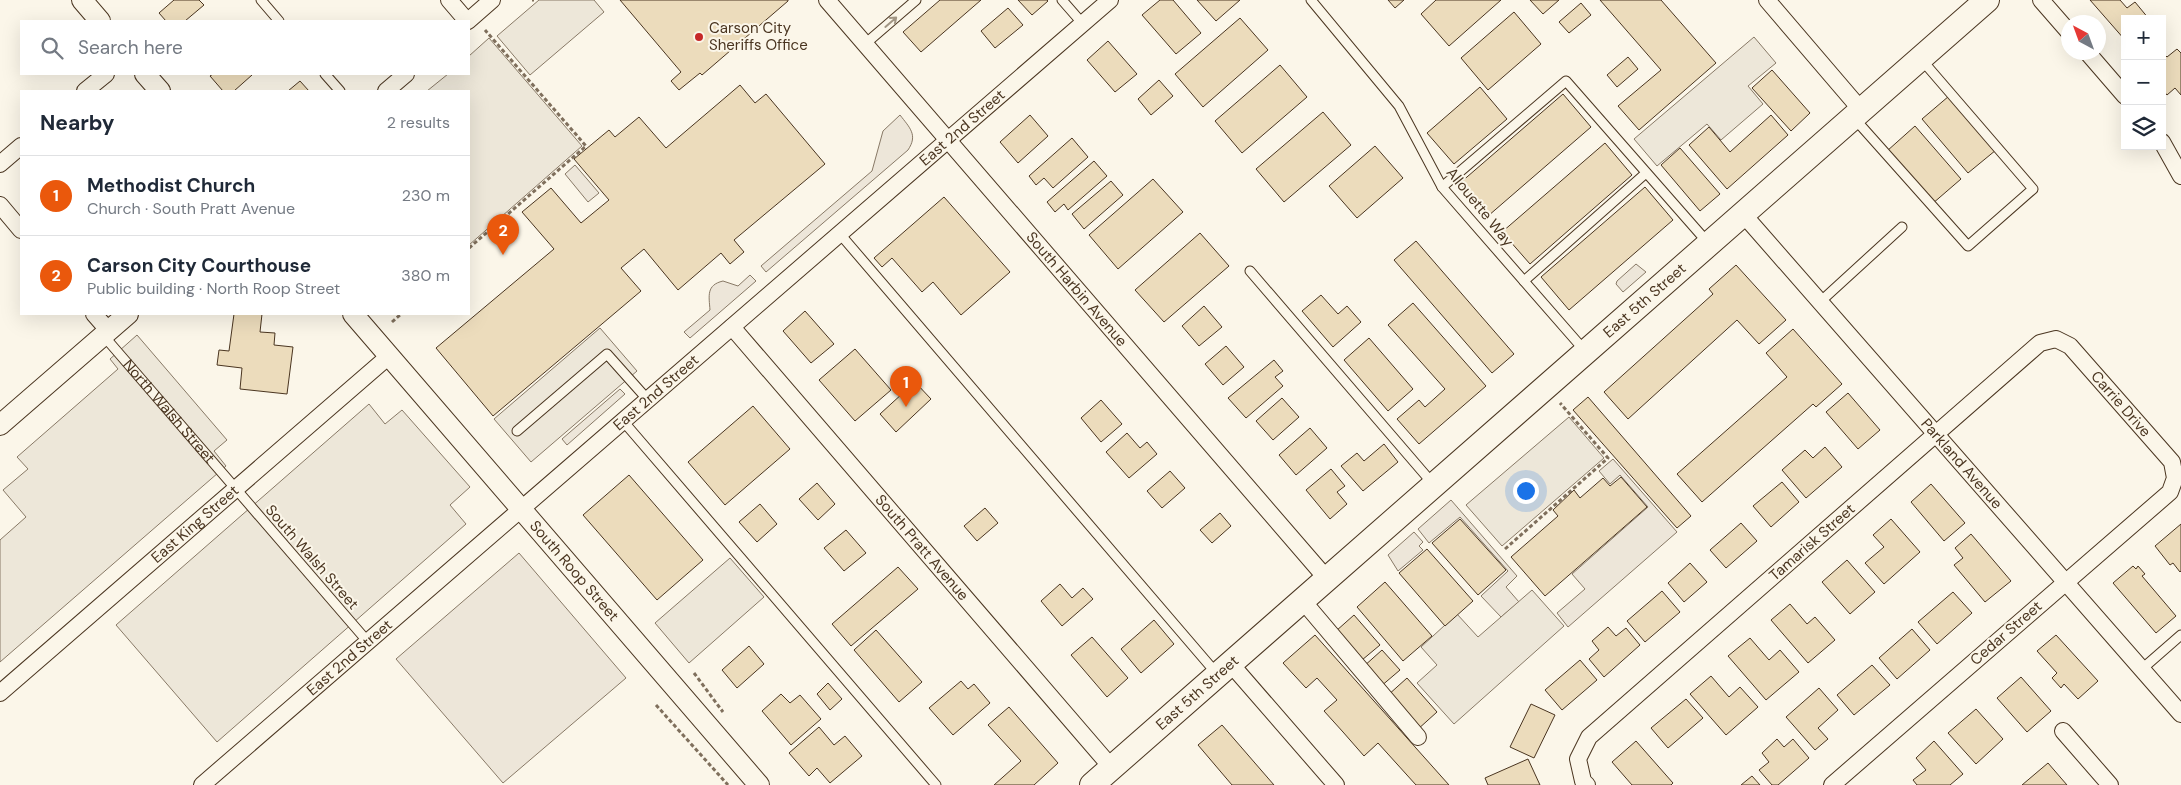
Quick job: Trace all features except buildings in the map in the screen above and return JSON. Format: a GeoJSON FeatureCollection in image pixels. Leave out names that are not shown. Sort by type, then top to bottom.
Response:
{"type":"FeatureCollection","features":[{"type":"Feature","properties":{"kind":"main road","name":"East 5th Street"},"geometry":{"type":"LineString","coordinates":[[1092,785],[1987,0]]}},
{"type":"Feature","properties":{"kind":"street"},"geometry":{"type":"LineString","coordinates":[[82,0],[99,20]]}},
{"type":"Feature","properties":{"kind":"street"},"geometry":{"type":"LineString","coordinates":[[448,0],[466,20]]}},
{"type":"Feature","properties":{"kind":"street"},"geometry":{"type":"LineString","coordinates":[[468,20],[492,0]]}},
{"type":"Feature","properties":{"kind":"street","name":"South Harbin Avenue"},"geometry":{"type":"LineString","coordinates":[[827,0],[1327,579]]}},
{"type":"Feature","properties":{"kind":"street","name":"East 2nd Street"},"geometry":{"type":"LineString","coordinates":[[202,785],[1110,0]]}},
{"type":"Feature","properties":{"kind":"street"},"geometry":{"type":"LineString","coordinates":[[1767,0],[1858,114]]}},
{"type":"Feature","properties":{"kind":"street"},"geometry":{"type":"LineString","coordinates":[[2041,0],[2061,23]]}},
{"type":"Feature","properties":{"kind":"street"},"geometry":{"type":"LineString","coordinates":[[2094,60],[2121,91]]}},
{"type":"Feature","properties":{"kind":"street"},"geometry":{"type":"LineString","coordinates":[[86,90],[105,75]]}},
{"type":"Feature","properties":{"kind":"street"},"geometry":{"type":"LineString","coordinates":[[146,75],[159,90]]}},
{"type":"Feature","properties":{"kind":"street"},"geometry":{"type":"LineString","coordinates":[[387,90],[405,75]]}},
{"type":"Feature","properties":{"kind":"street"},"geometry":{"type":"LineString","coordinates":[[0,164],[20,147]]}},
{"type":"Feature","properties":{"kind":"street"},"geometry":{"type":"LineString","coordinates":[[2171,148],[2181,176]]}},
{"type":"Feature","properties":{"kind":"street"},"geometry":{"type":"LineString","coordinates":[[0,205],[20,229]]}},
{"type":"Feature","properties":{"kind":"street","name":"Parkland Avenue"},"geometry":{"type":"LineString","coordinates":[[1743,214],[2181,714]]}},
{"type":"Feature","properties":{"kind":"street","name":"North Walsh Street"},"geometry":{"type":"LineString","coordinates":[[95,315],[106,333]]}},
{"type":"Feature","properties":{"kind":"street"},"geometry":{"type":"LineString","coordinates":[[0,425],[127,315]]}},
{"type":"Feature","properties":{"kind":"street","name":"South Roop Street"},"geometry":{"type":"LineString","coordinates":[[353,315],[759,785]]}},
{"type":"Feature","properties":{"kind":"street","name":"South Pratt Avenue"},"geometry":{"type":"LineString","coordinates":[[732,327],[1112,768]]}},
{"type":"Feature","properties":{"kind":"street","name":"Tamarisk Street"},"geometry":{"type":"LineString","coordinates":[[1587,785],[1583,780],[1578,759],[1589,737],[1937,435],[2040,343],[2056,339]]}},
{"type":"Feature","properties":{"kind":"street","name":"Carrie Drive"},"geometry":{"type":"LineString","coordinates":[[2056,339],[2070,346],[2172,462],[2175,478]]}},
{"type":"Feature","properties":{"kind":"street","name":"East King Street"},"geometry":{"type":"LineString","coordinates":[[0,693],[388,356]]}},
{"type":"Feature","properties":{"kind":"street","name":"Cedar Street"},"geometry":{"type":"LineString","coordinates":[[1832,785],[2065,581],[2170,492],[2175,478]]}},
{"type":"Feature","properties":{"kind":"street"},"geometry":{"type":"LineString","coordinates":[[1303,601],[1418,737]]}},
{"type":"Feature","properties":{"kind":"street"},"geometry":{"type":"LineString","coordinates":[[1224,669],[1336,785]]}},
{"type":"Feature","properties":{"kind":"street"},"geometry":{"type":"LineString","coordinates":[[2063,731],[2110,785]]}},
{"type":"Feature","properties":{"kind":"lane"},"geometry":{"type":"LineString","coordinates":[[261,0],[278,20]]}},
{"type":"Feature","properties":{"kind":"lane"},"geometry":{"type":"LineString","coordinates":[[865,44],[916,0]]}},
{"type":"Feature","properties":{"kind":"lane"},"geometry":{"type":"LineString","coordinates":[[1062,0],[1083,24]]}},
{"type":"Feature","properties":{"kind":"lane","name":"Allouette Way"},"geometry":{"type":"LineString","coordinates":[[1310,0],[1399,106],[1442,187],[1586,353]]}},
{"type":"Feature","properties":{"kind":"lane"},"geometry":{"type":"LineString","coordinates":[[1858,114],[1907,180],[1968,246],[2032,189],[1921,59]]}},
{"type":"Feature","properties":{"kind":"lane"},"geometry":{"type":"LineString","coordinates":[[326,75],[339,90]]}},
{"type":"Feature","properties":{"kind":"lane"},"geometry":{"type":"LineString","coordinates":[[1442,187],[1566,81],[1709,244]]}},
{"type":"Feature","properties":{"kind":"lane"},"geometry":{"type":"LineString","coordinates":[[1524,281],[1646,173]]}},
{"type":"Feature","properties":{"kind":"lane"},"geometry":{"type":"LineString","coordinates":[[1820,302],[1902,227]]}},
{"type":"Feature","properties":{"kind":"lane"},"geometry":{"type":"LineString","coordinates":[[840,234],[1224,669]]}},
{"type":"Feature","properties":{"kind":"lane"},"geometry":{"type":"LineString","coordinates":[[1250,270],[1434,485]]}},
{"type":"Feature","properties":{"kind":"lane","name":"North Walsh Street"},"geometry":{"type":"LineString","coordinates":[[106,333],[235,489]]}},
{"type":"Feature","properties":{"kind":"lane"},"geometry":{"type":"LineString","coordinates":[[517,431],[607,354],[648,400]]}},
{"type":"Feature","properties":{"kind":"lane"},"geometry":{"type":"LineString","coordinates":[[623,421],[936,785]]}},
{"type":"Feature","properties":{"kind":"lane","name":"South Walsh Street"},"geometry":{"type":"LineString","coordinates":[[235,489],[368,642]]}},
{"type":"Feature","properties":{"kind":"lane"},"geometry":{"type":"LineString","coordinates":[[2142,669],[2181,635]]}},
{"type":"Feature","properties":{"kind":"path"},"geometry":{"type":"LineString","coordinates":[[470,247],[586,146],[485,30]]}},
{"type":"Feature","properties":{"kind":"path"},"geometry":{"type":"LineString","coordinates":[[392,322],[399,315]]}},
{"type":"Feature","properties":{"kind":"path"},"geometry":{"type":"LineString","coordinates":[[1505,549],[1608,458],[1560,403]]}},
{"type":"Feature","properties":{"kind":"path"},"geometry":{"type":"LineString","coordinates":[[656,705],[728,785]]}},
{"type":"Feature","properties":{"kind":"shaded area"},"geometry":{"type":"Polygon","coordinates":[[[539,0],[594,0],[604,12],[530,75],[497,36],[539,0]]]}},
{"type":"Feature","properties":{"kind":"shaded area"},"geometry":{"type":"Polygon","coordinates":[[[1754,37],[1776,63],[1748,86],[1763,104],[1721,140],[1707,124],[1657,166],[1634,139],[1754,37]]]}},
{"type":"Feature","properties":{"kind":"shaded area"},"geometry":{"type":"Polygon","coordinates":[[[489,38],[582,146],[470,244],[470,90],[428,90],[447,75],[470,75],[470,55],[489,38]]]}},
{"type":"Feature","properties":{"kind":"shaded area"},"geometry":{"type":"Polygon","coordinates":[[[900,115],[910,128],[912,136],[911,145],[908,150],[766,272],[761,266],[872,171],[883,131],[900,115]]]}},
{"type":"Feature","properties":{"kind":"shaded area"},"geometry":{"type":"Polygon","coordinates":[[[575,165],[599,193],[588,202],[565,174],[575,165]]]}},
{"type":"Feature","properties":{"kind":"shaded area"},"geometry":{"type":"Polygon","coordinates":[[[1636,264],[1646,272],[1623,292],[1616,284],[1617,281],[1636,264]]]}},
{"type":"Feature","properties":{"kind":"shaded area"},"geometry":{"type":"Polygon","coordinates":[[[750,275],[756,281],[690,338],[684,332],[710,310],[710,292],[714,285],[723,281],[738,286],[750,275]]]}},
{"type":"Feature","properties":{"kind":"shaded area"},"geometry":{"type":"Polygon","coordinates":[[[600,328],[637,371],[531,462],[494,419],[600,328]]]}},
{"type":"Feature","properties":{"kind":"shaded area"},"geometry":{"type":"Polygon","coordinates":[[[137,335],[227,440],[214,451],[226,466],[0,662],[0,540],[26,517],[3,490],[28,469],[17,457],[118,369],[110,359],[137,335]]]}},
{"type":"Feature","properties":{"kind":"shaded area"},"geometry":{"type":"Polygon","coordinates":[[[620,389],[625,394],[567,445],[562,439],[620,389]]]}},
{"type":"Feature","properties":{"kind":"shaded area"},"geometry":{"type":"Polygon","coordinates":[[[369,404],[385,424],[402,410],[470,487],[450,505],[466,524],[217,742],[116,625],[369,404]]]}},
{"type":"Feature","properties":{"kind":"shaded area"},"geometry":{"type":"Polygon","coordinates":[[[1569,417],[1604,458],[1502,546],[1466,505],[1569,417]]]}},
{"type":"Feature","properties":{"kind":"shaded area"},"geometry":{"type":"Polygon","coordinates":[[[1613,459],[1677,532],[1568,627],[1557,613],[1585,589],[1572,574],[1648,507],[1620,475],[1610,484],[1599,471],[1613,459]]]}},
{"type":"Feature","properties":{"kind":"shaded area"},"geometry":{"type":"Polygon","coordinates":[[[1451,500],[1517,576],[1506,587],[1519,602],[1501,617],[1481,596],[1508,571],[1460,517],[1429,543],[1418,529],[1451,500]]]}},
{"type":"Feature","properties":{"kind":"shaded area"},"geometry":{"type":"Polygon","coordinates":[[[1414,532],[1423,542],[1419,546],[1423,550],[1398,571],[1388,555],[1414,532]]]}},
{"type":"Feature","properties":{"kind":"shaded area"},"geometry":{"type":"Polygon","coordinates":[[[519,553],[626,678],[503,783],[396,659],[519,553]]]}},
{"type":"Feature","properties":{"kind":"shaded area"},"geometry":{"type":"Polygon","coordinates":[[[730,558],[764,597],[689,663],[655,623],[730,558]]]}},
{"type":"Feature","properties":{"kind":"shaded area"},"geometry":{"type":"Polygon","coordinates":[[[1532,590],[1564,626],[1454,724],[1417,683],[1437,665],[1421,647],[1457,614],[1478,637],[1532,590]]]}},
{"type":"Feature","properties":{"kind":"place","name":"Carson City Sheriffs Office"},"geometry":{"type":"Point","coordinates":[699,37]}},
{"type":"Feature","properties":{"kind":"place","name":"Carson City Courthouse"},"geometry":{"type":"Point","coordinates":[503,255]}},
{"type":"Feature","properties":{"kind":"place","name":"Methodist Church"},"geometry":{"type":"Point","coordinates":[906,407]}}]}
